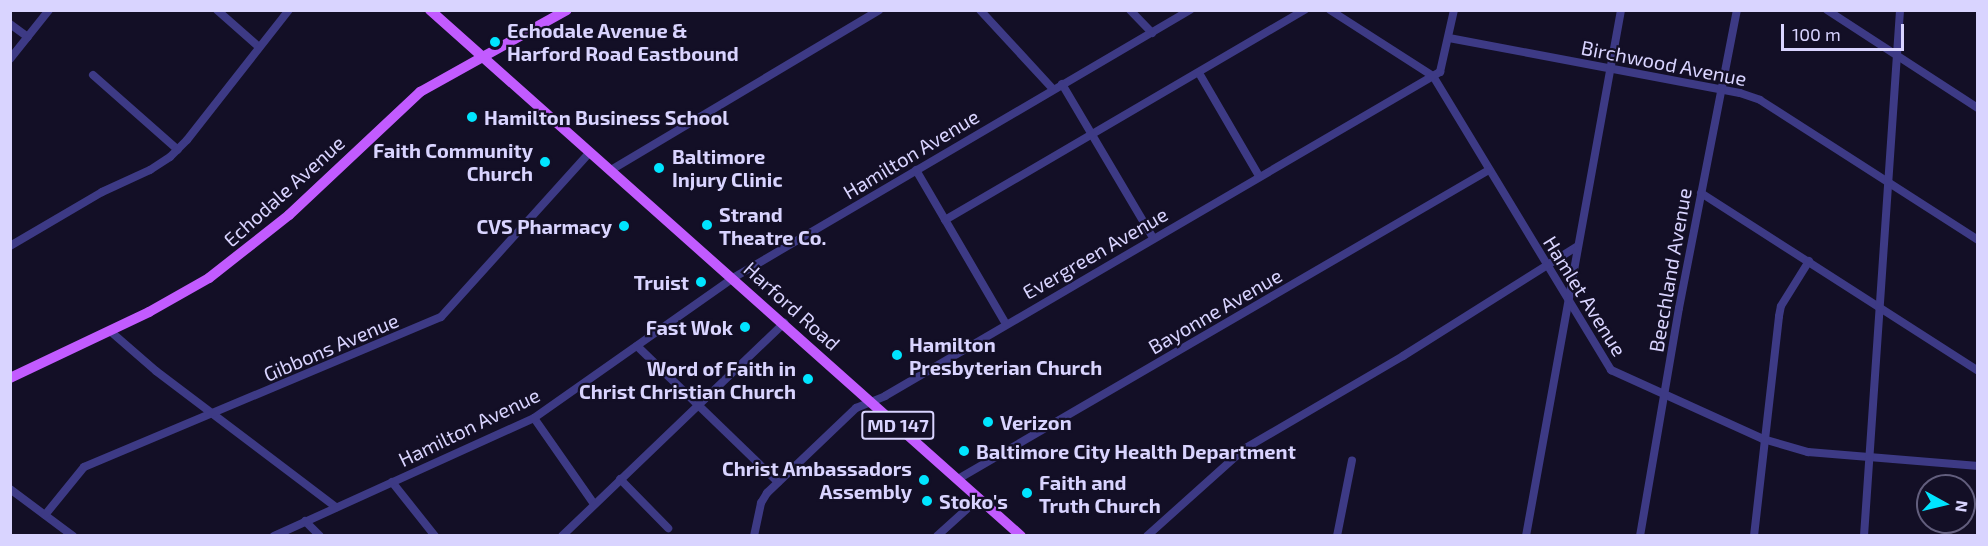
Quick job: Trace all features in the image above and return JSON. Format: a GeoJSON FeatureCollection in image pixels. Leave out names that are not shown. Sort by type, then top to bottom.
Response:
{"type":"FeatureCollection","features":[{"type":"Feature","properties":{"kind":"main road","name":"Harford Road"},"geometry":{"type":"LineString","coordinates":[[430,10],[784,322],[1021,536]]}},
{"type":"Feature","properties":{"kind":"main road","name":"Echodale Avenue"},"geometry":{"type":"LineString","coordinates":[[10,378],[169,302],[229,264],[289,215],[420,92],[567,10]]}},
{"type":"Feature","properties":{"kind":"street"},"geometry":{"type":"LineString","coordinates":[[10,59],[49,10]]}},
{"type":"Feature","properties":{"kind":"street"},"geometry":{"type":"LineString","coordinates":[[217,10],[259,47]]}},
{"type":"Feature","properties":{"kind":"street"},"geometry":{"type":"LineString","coordinates":[[10,246],[102,192],[150,170],[178,150],[289,10]]}},
{"type":"Feature","properties":{"kind":"street"},"geometry":{"type":"LineString","coordinates":[[611,170],[879,10]]}},
{"type":"Feature","properties":{"kind":"street"},"geometry":{"type":"LineString","coordinates":[[980,10],[1053,89]]}},
{"type":"Feature","properties":{"kind":"street"},"geometry":{"type":"LineString","coordinates":[[1130,10],[1152,33]]}},
{"type":"Feature","properties":{"kind":"street","name":"Hamilton Avenue"},"geometry":{"type":"LineString","coordinates":[[274,536],[534,418],[733,278],[1190,10]]}},
{"type":"Feature","properties":{"kind":"street"},"geometry":{"type":"LineString","coordinates":[[945,220],[1305,10]]}},
{"type":"Feature","properties":{"kind":"street","name":"Hamlet Avenue"},"geometry":{"type":"LineString","coordinates":[[1330,10],[1433,76],[1611,370],[1763,439],[1819,454],[1977,466]]}},
{"type":"Feature","properties":{"kind":"street"},"geometry":{"type":"LineString","coordinates":[[1433,76],[1443,68],[1454,10]]}},
{"type":"Feature","properties":{"kind":"street"},"geometry":{"type":"LineString","coordinates":[[1526,536],[1576,248],[1621,10]]}},
{"type":"Feature","properties":{"kind":"street","name":"Beechland Avenue"},"geometry":{"type":"LineString","coordinates":[[1640,536],[1701,193],[1737,10]]}},
{"type":"Feature","properties":{"kind":"street"},"geometry":{"type":"LineString","coordinates":[[1827,10],[1977,108]]}},
{"type":"Feature","properties":{"kind":"street"},"geometry":{"type":"LineString","coordinates":[[1864,536],[1890,184],[1900,10]]}},
{"type":"Feature","properties":{"kind":"street"},"geometry":{"type":"LineString","coordinates":[[10,24],[28,38]]}},
{"type":"Feature","properties":{"kind":"street","name":"Birchwood Avenue"},"geometry":{"type":"LineString","coordinates":[[1449,38],[1721,90],[1760,100],[1977,240]]}},
{"type":"Feature","properties":{"kind":"street"},"geometry":{"type":"LineString","coordinates":[[1199,73],[1259,176]]}},
{"type":"Feature","properties":{"kind":"street"},"geometry":{"type":"LineString","coordinates":[[93,75],[178,150]]}},
{"type":"Feature","properties":{"kind":"street","name":"Evergreen Avenue"},"geometry":{"type":"LineString","coordinates":[[754,536],[763,498],[856,408],[1006,324],[1433,76]]}},
{"type":"Feature","properties":{"kind":"street"},"geometry":{"type":"LineString","coordinates":[[1062,84],[1153,238]]}},
{"type":"Feature","properties":{"kind":"street","name":"Gibbons Avenue"},"geometry":{"type":"LineString","coordinates":[[45,515],[84,467],[441,317],[590,152]]}},
{"type":"Feature","properties":{"kind":"street"},"geometry":{"type":"LineString","coordinates":[[916,170],[1006,324]]}},
{"type":"Feature","properties":{"kind":"street","name":"Bayonne Avenue"},"geometry":{"type":"LineString","coordinates":[[958,479],[1489,170]]}},
{"type":"Feature","properties":{"kind":"street"},"geometry":{"type":"LineString","coordinates":[[1701,193],[1977,371]]}},
{"type":"Feature","properties":{"kind":"street"},"geometry":{"type":"LineString","coordinates":[[1147,536],[1244,449],[1403,356],[1576,248]]}},
{"type":"Feature","properties":{"kind":"street"},"geometry":{"type":"LineString","coordinates":[[1754,536],[1763,439],[1781,306],[1809,261]]}},
{"type":"Feature","properties":{"kind":"street"},"geometry":{"type":"LineString","coordinates":[[562,536],[784,322]]}},
{"type":"Feature","properties":{"kind":"street"},"geometry":{"type":"LineString","coordinates":[[110,331],[212,414],[336,507]]}},
{"type":"Feature","properties":{"kind":"street"},"geometry":{"type":"LineString","coordinates":[[638,346],[778,482]]}},
{"type":"Feature","properties":{"kind":"street"},"geometry":{"type":"LineString","coordinates":[[534,418],[594,504]]}},
{"type":"Feature","properties":{"kind":"street"},"geometry":{"type":"LineString","coordinates":[[1337,536],[1352,460]]}},
{"type":"Feature","properties":{"kind":"street"},"geometry":{"type":"LineString","coordinates":[[620,479],[668,528]]}},
{"type":"Feature","properties":{"kind":"street"},"geometry":{"type":"LineString","coordinates":[[392,482],[435,536]]}},
{"type":"Feature","properties":{"kind":"street"},"geometry":{"type":"LineString","coordinates":[[10,489],[73,536]]}},
{"type":"Feature","properties":{"kind":"street"},"geometry":{"type":"LineString","coordinates":[[938,536],[979,498]]}},
{"type":"Feature","properties":{"kind":"street"},"geometry":{"type":"LineString","coordinates":[[305,521],[320,536]]}},
{"type":"Feature","properties":{"kind":"place","name":"Echodale Avenue & Harford Road Eastbound"},"geometry":{"type":"Point","coordinates":[495,42]}},
{"type":"Feature","properties":{"kind":"place","name":"Hamilton Business School"},"geometry":{"type":"Point","coordinates":[472,117]}},
{"type":"Feature","properties":{"kind":"place","name":"Faith Community Church"},"geometry":{"type":"Point","coordinates":[545,162]}},
{"type":"Feature","properties":{"kind":"place","name":"Baltimore Injury Clinic"},"geometry":{"type":"Point","coordinates":[659,168]}},
{"type":"Feature","properties":{"kind":"place","name":"Strand Theatre Co."},"geometry":{"type":"Point","coordinates":[707,225]}},
{"type":"Feature","properties":{"kind":"place","name":"CVS Pharmacy"},"geometry":{"type":"Point","coordinates":[624,226]}},
{"type":"Feature","properties":{"kind":"place","name":"Truist"},"geometry":{"type":"Point","coordinates":[701,282]}},
{"type":"Feature","properties":{"kind":"place","name":"Fast Wok"},"geometry":{"type":"Point","coordinates":[745,327]}},
{"type":"Feature","properties":{"kind":"place","name":"Hamilton Presbyterian Church"},"geometry":{"type":"Point","coordinates":[897,355]}},
{"type":"Feature","properties":{"kind":"place","name":"Word of Faith in Christ Christian Church"},"geometry":{"type":"Point","coordinates":[808,379]}},
{"type":"Feature","properties":{"kind":"place","name":"Verizon"},"geometry":{"type":"Point","coordinates":[988,422]}},
{"type":"Feature","properties":{"kind":"place","name":"Baltimore City Health Department"},"geometry":{"type":"Point","coordinates":[964,451]}},
{"type":"Feature","properties":{"kind":"place","name":"Christ Ambassadors Assembly"},"geometry":{"type":"Point","coordinates":[924,480]}},
{"type":"Feature","properties":{"kind":"place","name":"Faith and Truth Church"},"geometry":{"type":"Point","coordinates":[1027,493]}},
{"type":"Feature","properties":{"kind":"place","name":"Stoko's"},"geometry":{"type":"Point","coordinates":[927,501]}}]}
